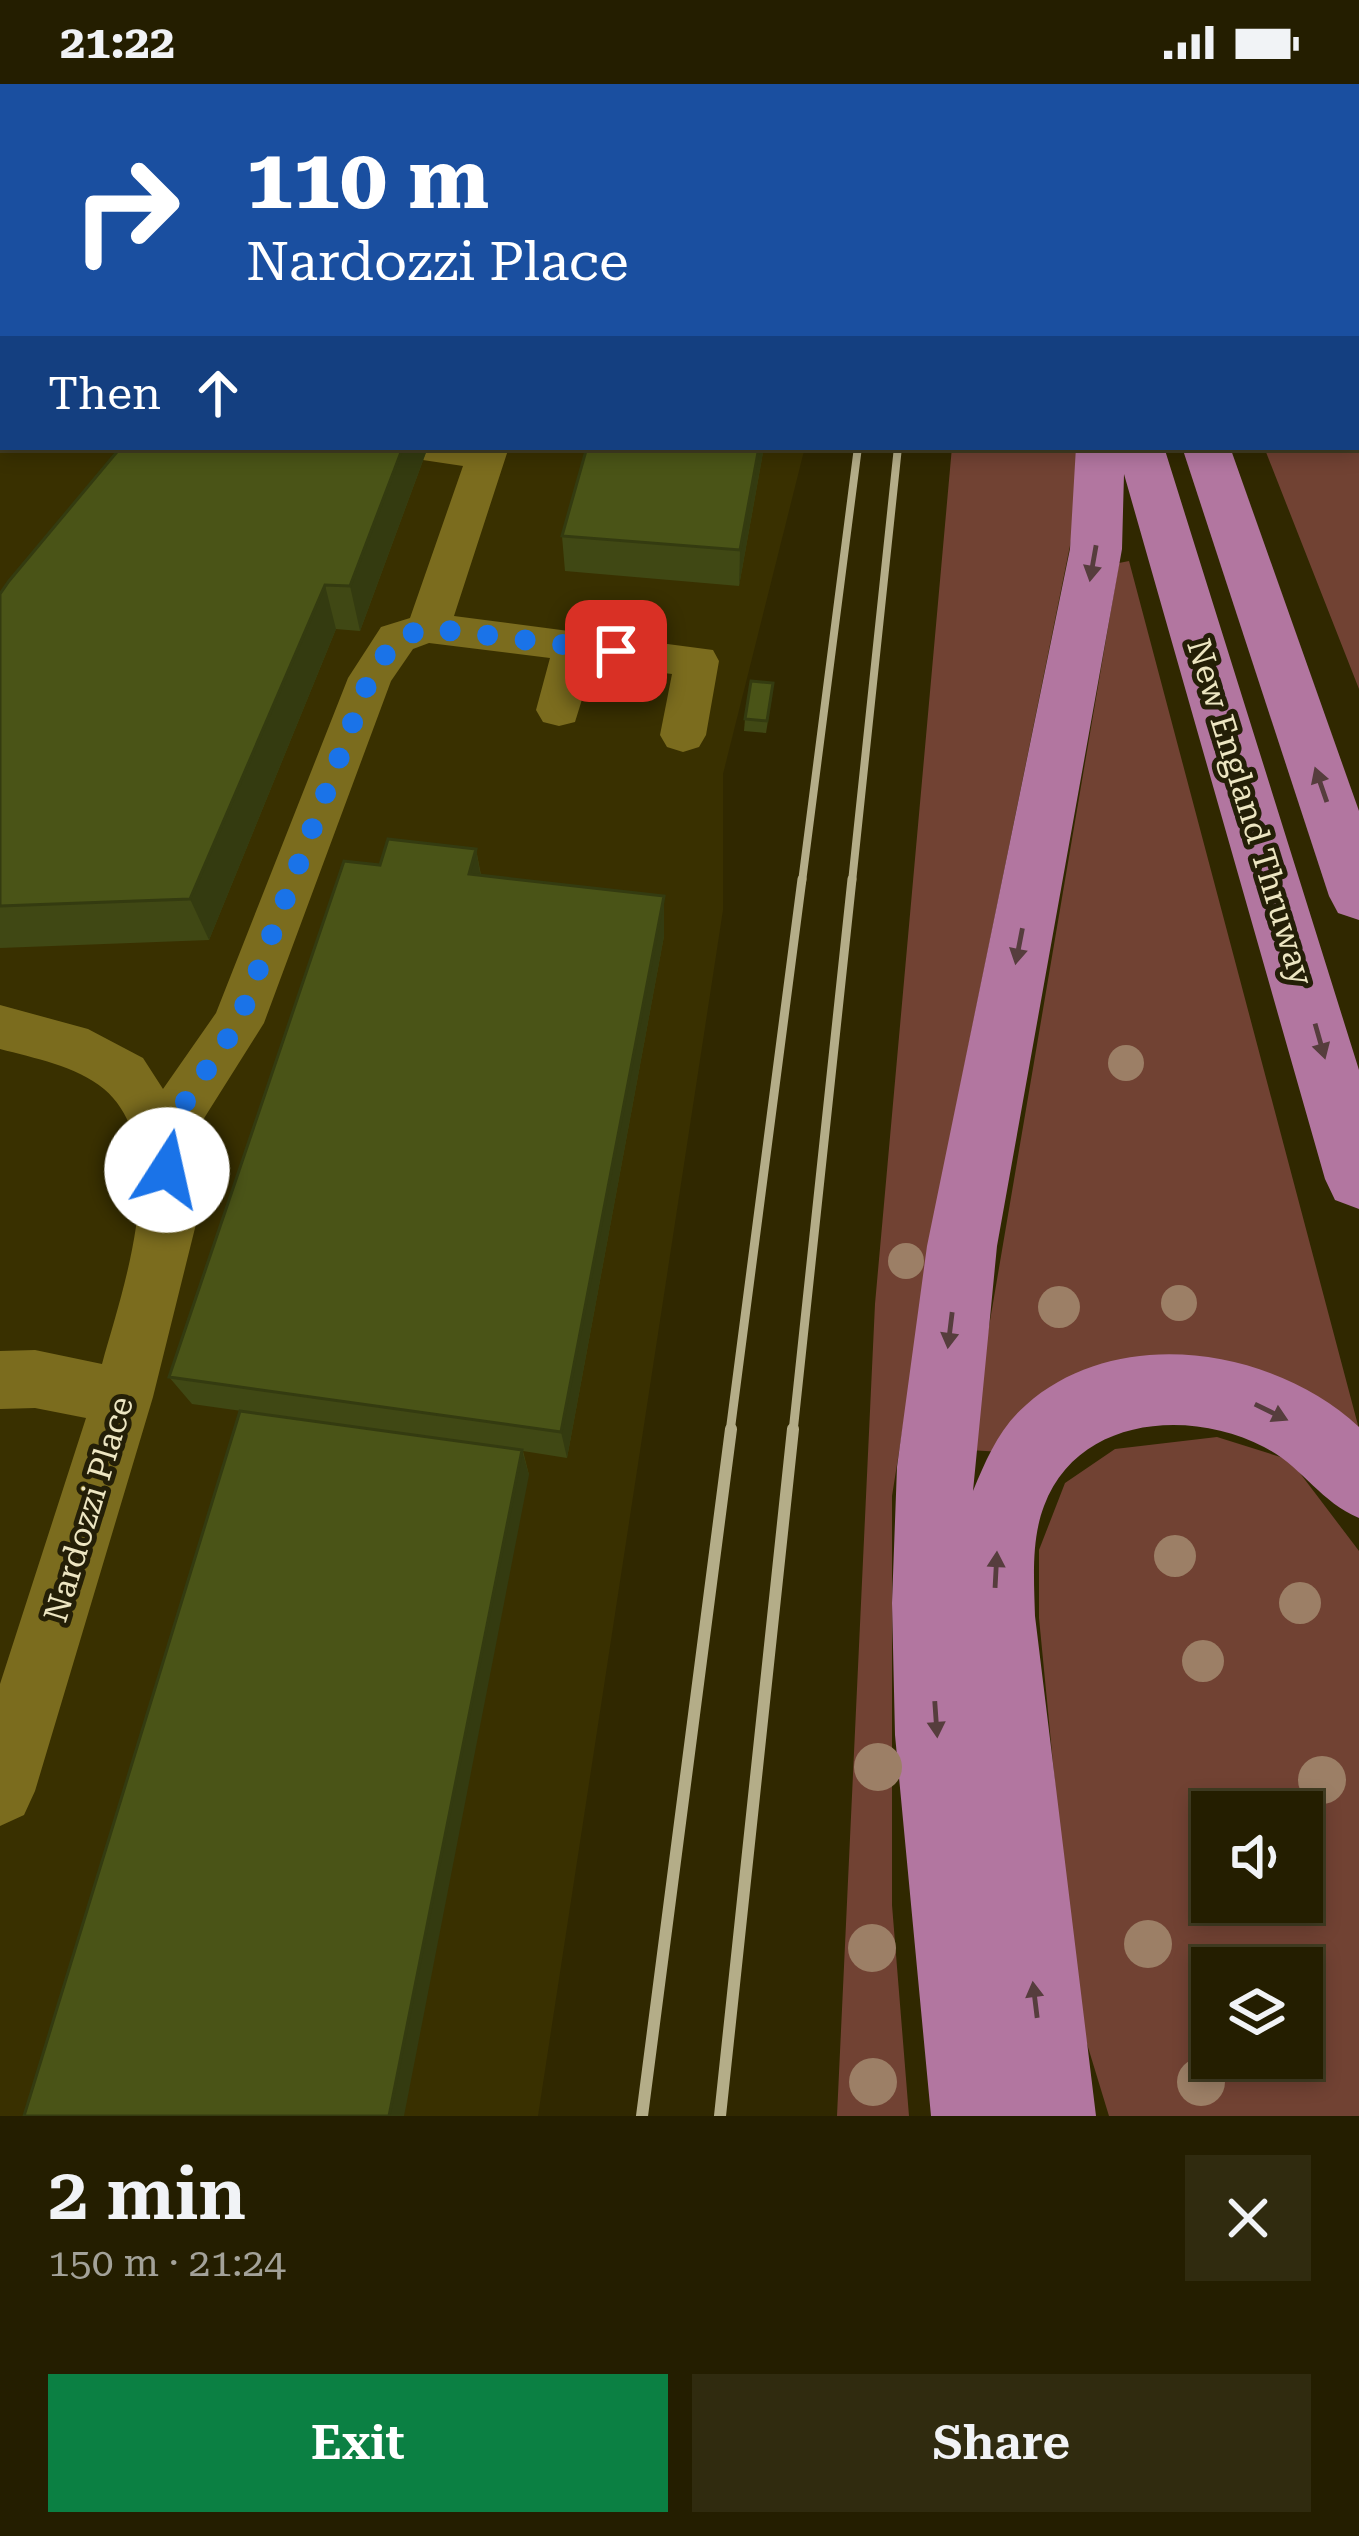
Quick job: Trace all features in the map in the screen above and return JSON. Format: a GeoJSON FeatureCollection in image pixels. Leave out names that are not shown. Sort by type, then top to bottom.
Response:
{"type":"FeatureCollection","features":[{"type":"Feature","properties":{"kind":"highway"},"geometry":{"type":"LineString","coordinates":[[978,2116],[933,1672],[932,1538],[941,1399],[962,1246],[1096,549],[1100,450]]}},
{"type":"Feature","properties":{"kind":"highway","name":"New England Thruway"},"geometry":{"type":"LineString","coordinates":[[1141,450],[1359,1179]]}},
{"type":"Feature","properties":{"kind":"highway","name":"New England Thruway"},"geometry":{"type":"LineString","coordinates":[[1207,450],[1359,896]]}},
{"type":"Feature","properties":{"kind":"highway"},"geometry":{"type":"LineString","coordinates":[[1049,2116],[995,1616],[998,1536],[1015,1480],[1047,1434],[1070,1415],[1111,1396],[1153,1387],[1235,1395],[1270,1410],[1301,1426],[1359,1480]]}},
{"type":"Feature","properties":{"kind":"highway"},"geometry":{"type":"LineString","coordinates":[[960,1974],[965,2116]]}},
{"type":"Feature","properties":{"kind":"lane"},"geometry":{"type":"LineString","coordinates":[[397,454],[488,451],[428,628]]}},
{"type":"Feature","properties":{"kind":"lane"},"geometry":{"type":"LineString","coordinates":[[0,1027],[69,1045],[124,1074],[163,1135],[238,1023],[370,677],[397,638],[428,628],[697,662],[683,735]]}},
{"type":"Feature","properties":{"kind":"lane"},"geometry":{"type":"LineString","coordinates":[[559,710],[575,646]]}},
{"type":"Feature","properties":{"kind":"lane","name":"Nardozzi Place"},"geometry":{"type":"LineString","coordinates":[[0,1791],[123,1397],[168,1224],[163,1135]]}},
{"type":"Feature","properties":{"kind":"lane"},"geometry":{"type":"LineString","coordinates":[[0,1380],[35,1379],[123,1397]]}},
{"type":"Feature","properties":{"kind":"shaded area"},"geometry":{"type":"Polygon","coordinates":[[[0,450],[804,450],[723,774],[723,910],[538,2116],[0,2116],[0,450]]]}},
{"type":"Feature","properties":{"kind":"shaded area"},"geometry":{"type":"Polygon","coordinates":[[[952,450],[1078,450],[1075,521],[944,1167],[892,1496],[892,1905],[909,2116],[837,2116],[875,1304],[952,450]]]}},
{"type":"Feature","properties":{"kind":"shaded area"},"geometry":{"type":"Polygon","coordinates":[[[1265,450],[1359,450],[1359,689],[1265,450]]]}},
{"type":"Feature","properties":{"kind":"shaded area"},"geometry":{"type":"Polygon","coordinates":[[[1129,561],[1359,1429],[1293,1389],[1003,1452],[968,1450],[1119,563],[1129,561]]]}},
{"type":"Feature","properties":{"kind":"shaded area"},"geometry":{"type":"Polygon","coordinates":[[[1217,1437],[1290,1460],[1359,1551],[1359,2116],[1109,2116],[1077,2011],[1039,1618],[1039,1550],[1065,1483],[1115,1449],[1217,1437]]]}},
{"type":"Feature","properties":{"kind":"building"},"geometry":{"type":"Polygon","coordinates":[[[118,450],[402,450],[350,586],[325,585],[190,899],[0,906],[0,594],[118,450]]]}},
{"type":"Feature","properties":{"kind":"building"},"geometry":{"type":"Polygon","coordinates":[[[586,450],[758,450],[740,550],[562,536],[586,450]]]}},
{"type":"Feature","properties":{"kind":"building"},"geometry":{"type":"Polygon","coordinates":[[[751,681],[773,683],[767,721],[745,719],[751,681]]]}},
{"type":"Feature","properties":{"kind":"building"},"geometry":{"type":"Polygon","coordinates":[[[388,839],[476,849],[469,874],[664,896],[561,1432],[169,1377],[344,861],[380,865],[388,839]]]}},
{"type":"Feature","properties":{"kind":"building"},"geometry":{"type":"Polygon","coordinates":[[[240,1411],[522,1450],[389,2116],[24,2116],[240,1411]]]}},
{"type":"Feature","properties":{"kind":"railway"},"geometry":{"type":"LineString","coordinates":[[802,882],[858,450]]}},
{"type":"Feature","properties":{"kind":"railway"},"geometry":{"type":"LineString","coordinates":[[852,882],[898,450]]}},
{"type":"Feature","properties":{"kind":"railway"},"geometry":{"type":"LineString","coordinates":[[730,1432],[802,879]]}},
{"type":"Feature","properties":{"kind":"railway"},"geometry":{"type":"LineString","coordinates":[[793,1432],[852,879]]}},
{"type":"Feature","properties":{"kind":"railway"},"geometry":{"type":"LineString","coordinates":[[642,2116],[731,1429]]}},
{"type":"Feature","properties":{"kind":"railway"},"geometry":{"type":"LineString","coordinates":[[720,2116],[793,1429]]}},
{"type":"Feature","properties":{"kind":"route"},"geometry":{"type":"LineString","coordinates":[[167,1170],[163,1135],[238,1023],[370,677],[397,638],[428,628],[616,651]]}}]}
